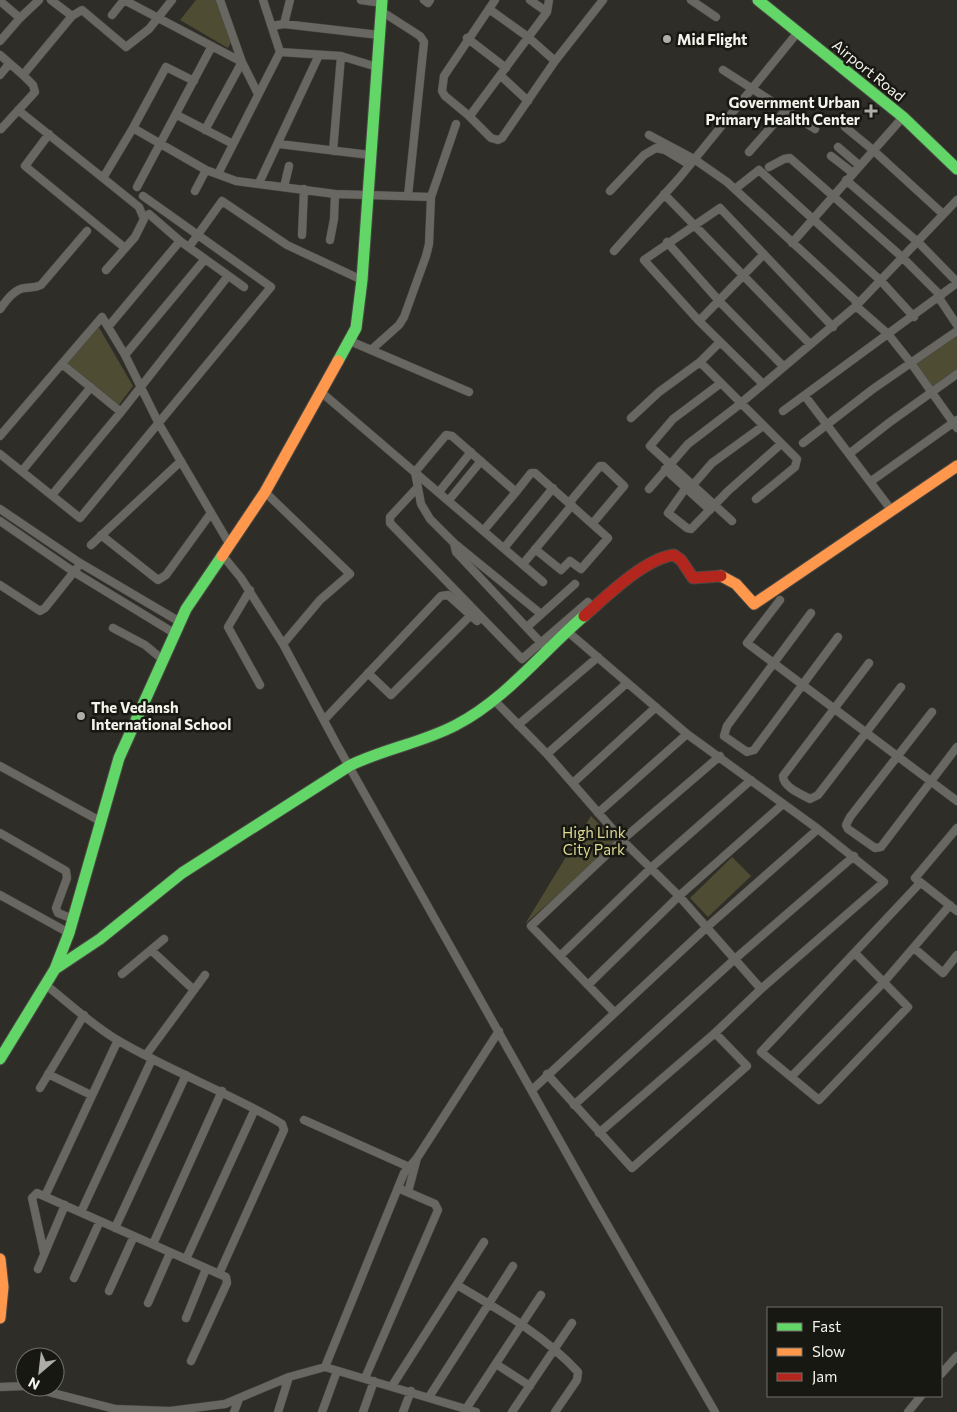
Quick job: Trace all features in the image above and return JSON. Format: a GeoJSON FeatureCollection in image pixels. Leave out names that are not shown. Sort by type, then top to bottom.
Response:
{"type":"FeatureCollection","features":[{"type":"Feature","properties":{"kind":"street"},"geometry":{"type":"LineString","coordinates":[[0,41],[39,0]]}},
{"type":"Feature","properties":{"kind":"street"},"geometry":{"type":"LineString","coordinates":[[51,0],[72,16]]}},
{"type":"Feature","properties":{"kind":"street"},"geometry":{"type":"LineString","coordinates":[[112,16],[124,0],[242,62]]}},
{"type":"Feature","properties":{"kind":"street"},"geometry":{"type":"LineString","coordinates":[[23,75],[72,16],[82,10],[126,47],[149,30],[172,0]]}},
{"type":"Feature","properties":{"kind":"street"},"geometry":{"type":"LineString","coordinates":[[220,0],[242,62],[258,94]]}},
{"type":"Feature","properties":{"kind":"street"},"geometry":{"type":"LineString","coordinates":[[218,174],[280,52],[263,0]]}},
{"type":"Feature","properties":{"kind":"street"},"geometry":{"type":"LineString","coordinates":[[284,24],[290,0]]}},
{"type":"Feature","properties":{"kind":"street"},"geometry":{"type":"LineString","coordinates":[[361,0],[382,5],[420,36],[424,42],[408,196]]}},
{"type":"Feature","properties":{"kind":"street"},"geometry":{"type":"LineString","coordinates":[[424,0],[428,3],[430,0]]}},
{"type":"Feature","properties":{"kind":"street"},"geometry":{"type":"LineString","coordinates":[[494,0],[448,68],[442,86],[446,96],[492,138],[498,140],[502,138],[555,61],[603,0]]}},
{"type":"Feature","properties":{"kind":"street"},"geometry":{"type":"LineString","coordinates":[[530,0],[547,12]]}},
{"type":"Feature","properties":{"kind":"street"},"geometry":{"type":"LineString","coordinates":[[468,116],[547,12],[550,4],[548,0]]}},
{"type":"Feature","properties":{"kind":"street"},"geometry":{"type":"LineString","coordinates":[[691,0],[716,17]]}},
{"type":"Feature","properties":{"kind":"street","name":"Airport Road"},"geometry":{"type":"LineString","coordinates":[[758,0],[904,117],[957,169]]}},
{"type":"Feature","properties":{"kind":"street","name":"Airport Road"},"geometry":{"type":"LineString","coordinates":[[770,0],[914,116],[957,157]]}},
{"type":"Feature","properties":{"kind":"street"},"geometry":{"type":"LineString","coordinates":[[0,1],[20,18]]}},
{"type":"Feature","properties":{"kind":"street"},"geometry":{"type":"LineString","coordinates":[[0,1060],[55,969],[69,933],[119,758],[174,633],[199,586],[230,545],[265,492],[356,328],[362,280],[382,5]]}},
{"type":"Feature","properties":{"kind":"street"},"geometry":{"type":"LineString","coordinates":[[489,8],[528,37],[555,61]]}},
{"type":"Feature","properties":{"kind":"street"},"geometry":{"type":"LineString","coordinates":[[272,26],[284,24],[379,35]]}},
{"type":"Feature","properties":{"kind":"street"},"geometry":{"type":"LineString","coordinates":[[614,251],[692,162],[798,32]]}},
{"type":"Feature","properties":{"kind":"street"},"geometry":{"type":"LineString","coordinates":[[467,38],[506,68]]}},
{"type":"Feature","properties":{"kind":"street"},"geometry":{"type":"LineString","coordinates":[[137,187],[177,115],[212,46]]}},
{"type":"Feature","properties":{"kind":"street"},"geometry":{"type":"LineString","coordinates":[[280,52],[341,56],[377,67]]}},
{"type":"Feature","properties":{"kind":"street"},"geometry":{"type":"LineString","coordinates":[[0,55],[35,88],[35,92],[1,129]]}},
{"type":"Feature","properties":{"kind":"street"},"geometry":{"type":"LineString","coordinates":[[259,183],[320,55]]}},
{"type":"Feature","properties":{"kind":"street"},"geometry":{"type":"LineString","coordinates":[[333,151],[341,56]]}},
{"type":"Feature","properties":{"kind":"street"},"geometry":{"type":"LineString","coordinates":[[205,130],[242,62]]}},
{"type":"Feature","properties":{"kind":"street"},"geometry":{"type":"LineString","coordinates":[[0,75],[10,64]]}},
{"type":"Feature","properties":{"kind":"street"},"geometry":{"type":"LineString","coordinates":[[103,178],[166,67],[194,82]]}},
{"type":"Feature","properties":{"kind":"street"},"geometry":{"type":"LineString","coordinates":[[723,70],[815,129]]}},
{"type":"Feature","properties":{"kind":"street"},"geometry":{"type":"LineString","coordinates":[[500,75],[528,101]]}},
{"type":"Feature","properties":{"kind":"street"},"geometry":{"type":"LineString","coordinates":[[18,110],[139,207],[143,216],[142,224],[106,270]]}},
{"type":"Feature","properties":{"kind":"street"},"geometry":{"type":"LineString","coordinates":[[749,152],[786,110]]}},
{"type":"Feature","properties":{"kind":"street"},"geometry":{"type":"LineString","coordinates":[[177,115],[233,144]]}},
{"type":"Feature","properties":{"kind":"street"},"geometry":{"type":"LineString","coordinates":[[792,243],[904,117]]}},
{"type":"Feature","properties":{"kind":"street"},"geometry":{"type":"LineString","coordinates":[[371,350],[399,325],[404,317],[429,244],[432,197],[456,124]]}},
{"type":"Feature","properties":{"kind":"street"},"geometry":{"type":"LineString","coordinates":[[845,127],[943,214]]}},
{"type":"Feature","properties":{"kind":"street"},"geometry":{"type":"LineString","coordinates":[[133,128],[206,170],[236,181],[335,194],[432,197]]}},
{"type":"Feature","properties":{"kind":"street"},"geometry":{"type":"LineString","coordinates":[[49,134],[25,166],[125,248]]}},
{"type":"Feature","properties":{"kind":"street"},"geometry":{"type":"LineString","coordinates":[[649,135],[735,189],[856,301],[856,306],[888,334],[956,423],[870,482]]}},
{"type":"Feature","properties":{"kind":"street"},"geometry":{"type":"LineString","coordinates":[[278,144],[370,155]]}},
{"type":"Feature","properties":{"kind":"street"},"geometry":{"type":"LineString","coordinates":[[610,191],[644,156],[656,148],[692,162]]}},
{"type":"Feature","properties":{"kind":"street"},"geometry":{"type":"LineString","coordinates":[[838,148],[860,166]]}},
{"type":"Feature","properties":{"kind":"street"},"geometry":{"type":"LineString","coordinates":[[831,156],[853,173]]}},
{"type":"Feature","properties":{"kind":"street"},"geometry":{"type":"LineString","coordinates":[[769,167],[784,158],[790,158],[902,257],[940,297],[957,326]]}},
{"type":"Feature","properties":{"kind":"street"},"geometry":{"type":"LineString","coordinates":[[284,187],[289,166]]}},
{"type":"Feature","properties":{"kind":"street"},"geometry":{"type":"LineString","coordinates":[[195,192],[206,170]]}},
{"type":"Feature","properties":{"kind":"street"},"geometry":{"type":"LineString","coordinates":[[735,189],[759,170],[881,281],[914,317]]}},
{"type":"Feature","properties":{"kind":"street"},"geometry":{"type":"LineString","coordinates":[[783,411],[914,317],[957,283],[916,241],[846,180]]}},
{"type":"Feature","properties":{"kind":"street"},"geometry":{"type":"LineString","coordinates":[[302,236],[304,189]]}},
{"type":"Feature","properties":{"kind":"street"},"geometry":{"type":"LineString","coordinates":[[330,240],[334,219],[335,194]]}},
{"type":"Feature","properties":{"kind":"street"},"geometry":{"type":"LineString","coordinates":[[664,194],[810,344]]}},
{"type":"Feature","properties":{"kind":"street"},"geometry":{"type":"LineString","coordinates":[[0,454],[80,518],[271,287],[143,196]]}},
{"type":"Feature","properties":{"kind":"street"},"geometry":{"type":"LineString","coordinates":[[649,489],[688,444],[833,327],[856,306],[957,200]]}},
{"type":"Feature","properties":{"kind":"street"},"geometry":{"type":"LineString","coordinates":[[189,246],[222,201],[287,245],[362,280]]}},
{"type":"Feature","properties":{"kind":"street"},"geometry":{"type":"LineString","coordinates":[[763,384],[700,322],[644,260],[667,242],[695,226],[720,208],[833,327]]}},
{"type":"Feature","properties":{"kind":"street"},"geometry":{"type":"LineString","coordinates":[[149,214],[180,241],[244,288]]}},
{"type":"Feature","properties":{"kind":"street"},"geometry":{"type":"LineString","coordinates":[[0,309],[13,293],[23,288],[33,289],[42,286],[87,231]]}},
{"type":"Feature","properties":{"kind":"street"},"geometry":{"type":"LineString","coordinates":[[108,327],[180,241]]}},
{"type":"Feature","properties":{"kind":"street"},"geometry":{"type":"LineString","coordinates":[[667,242],[720,302],[784,366]]}},
{"type":"Feature","properties":{"kind":"street"},"geometry":{"type":"LineString","coordinates":[[700,322],[764,254]]}},
{"type":"Feature","properties":{"kind":"street"},"geometry":{"type":"LineString","coordinates":[[125,355],[205,259]]}},
{"type":"Feature","properties":{"kind":"street"},"geometry":{"type":"LineString","coordinates":[[52,495],[121,412],[228,276]]}},
{"type":"Feature","properties":{"kind":"street"},"geometry":{"type":"LineString","coordinates":[[0,436],[102,317],[141,385],[159,424],[230,545]]}},
{"type":"Feature","properties":{"kind":"street"},"geometry":{"type":"LineString","coordinates":[[803,443],[957,331]]}},
{"type":"Feature","properties":{"kind":"street"},"geometry":{"type":"LineString","coordinates":[[350,341],[469,392]]}},
{"type":"Feature","properties":{"kind":"street"},"geometry":{"type":"LineString","coordinates":[[631,418],[659,392],[700,362],[720,342]]}},
{"type":"Feature","properties":{"kind":"street"},"geometry":{"type":"LineString","coordinates":[[700,362],[722,383],[739,404],[797,459],[797,464],[756,499]]}},
{"type":"Feature","properties":{"kind":"street"},"geometry":{"type":"LineString","coordinates":[[62,364],[121,412]]}},
{"type":"Feature","properties":{"kind":"street"},"geometry":{"type":"LineString","coordinates":[[849,454],[957,374]]}},
{"type":"Feature","properties":{"kind":"street"},"geometry":{"type":"LineString","coordinates":[[722,383],[672,419],[650,446],[667,467],[712,507],[732,521]]}},
{"type":"Feature","properties":{"kind":"street"},"geometry":{"type":"LineString","coordinates":[[22,471],[91,387]]}},
{"type":"Feature","properties":{"kind":"street"},"geometry":{"type":"LineString","coordinates":[[321,392],[543,582]]}},
{"type":"Feature","properties":{"kind":"street"},"geometry":{"type":"LineString","coordinates":[[805,396],[892,511]]}},
{"type":"Feature","properties":{"kind":"street"},"geometry":{"type":"LineString","coordinates":[[763,426],[712,463],[668,511],[672,517],[691,529],[712,507],[781,444]]}},
{"type":"Feature","properties":{"kind":"street"},"geometry":{"type":"LineString","coordinates":[[516,492],[481,460],[448,434],[415,472],[416,489],[426,515],[454,543],[541,614]]}},
{"type":"Feature","properties":{"kind":"street"},"geometry":{"type":"LineString","coordinates":[[439,492],[471,452]]}},
{"type":"Feature","properties":{"kind":"street"},"geometry":{"type":"LineString","coordinates":[[449,500],[481,460]]}},
{"type":"Feature","properties":{"kind":"street"},"geometry":{"type":"LineString","coordinates":[[91,545],[181,461]]}},
{"type":"Feature","properties":{"kind":"street"},"geometry":{"type":"LineString","coordinates":[[523,564],[600,466],[603,466],[624,486],[593,524]]}},
{"type":"Feature","properties":{"kind":"street"},"geometry":{"type":"LineString","coordinates":[[416,489],[390,516],[390,524],[522,659],[545,647],[567,631],[621,584],[654,561],[669,554],[677,556],[693,578],[720,576],[732,580],[754,604],[957,466]]}},
{"type":"Feature","properties":{"kind":"street"},"geometry":{"type":"LineString","coordinates":[[484,530],[533,472],[608,538],[581,569],[570,561],[561,570],[536,548]]}},
{"type":"Feature","properties":{"kind":"street"},"geometry":{"type":"LineString","coordinates":[[504,548],[553,488]]}},
{"type":"Feature","properties":{"kind":"street"},"geometry":{"type":"LineString","coordinates":[[265,492],[350,574],[320,600],[283,644]]}},
{"type":"Feature","properties":{"kind":"street"},"geometry":{"type":"LineString","coordinates":[[0,509],[80,563],[180,622]]}},
{"type":"Feature","properties":{"kind":"street"},"geometry":{"type":"LineString","coordinates":[[101,536],[158,580],[166,575],[212,513]]}},
{"type":"Feature","properties":{"kind":"street"},"geometry":{"type":"LineString","coordinates":[[1,524],[74,572],[174,633]]}},
{"type":"Feature","properties":{"kind":"street"},"geometry":{"type":"LineString","coordinates":[[454,543],[456,552],[492,588],[545,647]]}},
{"type":"Feature","properties":{"kind":"street"},"geometry":{"type":"LineString","coordinates":[[222,556],[250,590],[283,644],[349,766],[715,1412]]}},
{"type":"Feature","properties":{"kind":"street"},"geometry":{"type":"LineString","coordinates":[[0,585],[40,611],[45,608],[80,563]]}},
{"type":"Feature","properties":{"kind":"street"},"geometry":{"type":"LineString","coordinates":[[492,588],[499,580]]}},
{"type":"Feature","properties":{"kind":"street"},"geometry":{"type":"LineString","coordinates":[[527,627],[575,584]]}},
{"type":"Feature","properties":{"kind":"street"},"geometry":{"type":"LineString","coordinates":[[250,590],[228,627],[260,685]]}},
{"type":"Feature","properties":{"kind":"street"},"geometry":{"type":"LineString","coordinates":[[324,720],[368,673],[444,594],[448,595],[474,618],[391,695],[368,673]]}},
{"type":"Feature","properties":{"kind":"street"},"geometry":{"type":"LineString","coordinates":[[747,643],[780,600]]}},
{"type":"Feature","properties":{"kind":"street"},"geometry":{"type":"LineString","coordinates":[[55,969],[100,939],[182,873],[349,766],[370,754],[442,732],[457,725],[494,700],[588,602]]}},
{"type":"Feature","properties":{"kind":"street"},"geometry":{"type":"LineString","coordinates":[[811,613],[727,726],[724,736],[747,752],[751,752],[838,638]]}},
{"type":"Feature","properties":{"kind":"street"},"geometry":{"type":"LineString","coordinates":[[113,628],[145,645],[162,659]]}},
{"type":"Feature","properties":{"kind":"street"},"geometry":{"type":"LineString","coordinates":[[567,631],[687,734],[720,756],[854,856],[884,882],[761,989],[715,1033],[599,1133]]}},
{"type":"Feature","properties":{"kind":"street"},"geometry":{"type":"LineString","coordinates":[[739,638],[957,801]]}},
{"type":"Feature","properties":{"kind":"street"},"geometry":{"type":"LineString","coordinates":[[518,725],[598,657]]}},
{"type":"Feature","properties":{"kind":"street"},"geometry":{"type":"LineString","coordinates":[[869,663],[783,776],[785,782],[796,791],[810,799],[818,795],[901,687]]}},
{"type":"Feature","properties":{"kind":"street"},"geometry":{"type":"LineString","coordinates":[[547,754],[627,682]]}},
{"type":"Feature","properties":{"kind":"street"},"geometry":{"type":"LineString","coordinates":[[494,700],[547,754],[622,840],[652,867],[679,896],[736,958],[761,989]]}},
{"type":"Feature","properties":{"kind":"street"},"geometry":{"type":"LineString","coordinates":[[573,784],[656,707]]}},
{"type":"Feature","properties":{"kind":"street"},"geometry":{"type":"LineString","coordinates":[[932,712],[850,817],[846,825],[848,829],[875,848],[881,847],[957,747]]}},
{"type":"Feature","properties":{"kind":"street"},"geometry":{"type":"LineString","coordinates":[[598,814],[687,734]]}},
{"type":"Feature","properties":{"kind":"street"},"geometry":{"type":"LineString","coordinates":[[614,1012],[531,926],[622,840],[720,756]]}},
{"type":"Feature","properties":{"kind":"street"},"geometry":{"type":"LineString","coordinates":[[1,767],[100,821]]}},
{"type":"Feature","properties":{"kind":"street"},"geometry":{"type":"LineString","coordinates":[[560,956],[652,867],[751,780]]}},
{"type":"Feature","properties":{"kind":"street"},"geometry":{"type":"LineString","coordinates":[[588,985],[679,896],[783,804]]}},
{"type":"Feature","properties":{"kind":"street"},"geometry":{"type":"LineString","coordinates":[[957,828],[914,878],[957,911]]}},
{"type":"Feature","properties":{"kind":"street"},"geometry":{"type":"LineString","coordinates":[[532,1090],[707,927],[818,829]]}},
{"type":"Feature","properties":{"kind":"street"},"geometry":{"type":"LineString","coordinates":[[0,833],[66,871],[67,878],[56,908],[58,913],[72,919]]}},
{"type":"Feature","properties":{"kind":"street"},"geometry":{"type":"LineString","coordinates":[[574,1105],[736,958],[854,856]]}},
{"type":"Feature","properties":{"kind":"street"},"geometry":{"type":"LineString","coordinates":[[855,953],[908,1007],[819,1100],[760,1052],[920,883]]}},
{"type":"Feature","properties":{"kind":"street"},"geometry":{"type":"LineString","coordinates":[[0,894],[69,933]]}},
{"type":"Feature","properties":{"kind":"street"},"geometry":{"type":"LineString","coordinates":[[791,1077],[884,982],[950,906]]}},
{"type":"Feature","properties":{"kind":"street"},"geometry":{"type":"LineString","coordinates":[[122,974],[164,939]]}},
{"type":"Feature","properties":{"kind":"street"},"geometry":{"type":"LineString","coordinates":[[914,948],[943,973],[957,955]]}},
{"type":"Feature","properties":{"kind":"street"},"geometry":{"type":"LineString","coordinates":[[151,950],[194,990]]}},
{"type":"Feature","properties":{"kind":"street"},"geometry":{"type":"LineString","coordinates":[[81,1212],[149,1057],[205,975]]}},
{"type":"Feature","properties":{"kind":"street"},"geometry":{"type":"LineString","coordinates":[[46,985],[118,1040],[282,1124],[284,1130],[220,1274]]}},
{"type":"Feature","properties":{"kind":"street"},"geometry":{"type":"LineString","coordinates":[[40,1088],[84,1015]]}},
{"type":"Feature","properties":{"kind":"street"},"geometry":{"type":"LineString","coordinates":[[325,1367],[398,1188],[409,1167],[417,1158],[500,1031]]}},
{"type":"Feature","properties":{"kind":"street"},"geometry":{"type":"LineString","coordinates":[[547,1074],[632,1168],[747,1066],[715,1033]]}},
{"type":"Feature","properties":{"kind":"street"},"geometry":{"type":"LineString","coordinates":[[45,1196],[118,1040]]}},
{"type":"Feature","properties":{"kind":"street"},"geometry":{"type":"LineString","coordinates":[[48,1074],[91,1095]]}},
{"type":"Feature","properties":{"kind":"street"},"geometry":{"type":"LineString","coordinates":[[115,1228],[186,1075]]}},
{"type":"Feature","properties":{"kind":"street"},"geometry":{"type":"LineString","coordinates":[[153,1244],[222,1092]]}},
{"type":"Feature","properties":{"kind":"street"},"geometry":{"type":"LineString","coordinates":[[186,1260],[254,1109]]}},
{"type":"Feature","properties":{"kind":"street"},"geometry":{"type":"LineString","coordinates":[[304,1120],[409,1167]]}},
{"type":"Feature","properties":{"kind":"street"},"geometry":{"type":"LineString","coordinates":[[408,1192],[417,1158]]}},
{"type":"Feature","properties":{"kind":"street"},"geometry":{"type":"LineString","coordinates":[[365,1378],[438,1210],[435,1204],[398,1188]]}},
{"type":"Feature","properties":{"kind":"street"},"geometry":{"type":"LineString","coordinates":[[44,1253],[32,1198],[36,1193],[226,1277],[227,1283],[191,1362]]}},
{"type":"Feature","properties":{"kind":"street"},"geometry":{"type":"LineString","coordinates":[[38,1269],[65,1205]]}},
{"type":"Feature","properties":{"kind":"street"},"geometry":{"type":"LineString","coordinates":[[74,1278],[100,1221]]}},
{"type":"Feature","properties":{"kind":"street"},"geometry":{"type":"LineString","coordinates":[[109,1291],[134,1236]]}},
{"type":"Feature","properties":{"kind":"street"},"geometry":{"type":"LineString","coordinates":[[392,1386],[484,1242]]}},
{"type":"Feature","properties":{"kind":"street"},"geometry":{"type":"LineString","coordinates":[[148,1303],[170,1253]]}},
{"type":"Feature","properties":{"kind":"street"},"geometry":{"type":"LineString","coordinates":[[0,1259],[3,1287],[0,1318]]}},
{"type":"Feature","properties":{"kind":"street"},"geometry":{"type":"LineString","coordinates":[[430,1398],[513,1266]]}},
{"type":"Feature","properties":{"kind":"street"},"geometry":{"type":"LineString","coordinates":[[186,1318],[206,1269]]}},
{"type":"Feature","properties":{"kind":"street"},"geometry":{"type":"LineString","coordinates":[[457,1285],[522,1324],[556,1348],[579,1375],[555,1412]]}},
{"type":"Feature","properties":{"kind":"street"},"geometry":{"type":"LineString","coordinates":[[466,1409],[541,1296]]}},
{"type":"Feature","properties":{"kind":"street"},"geometry":{"type":"LineString","coordinates":[[512,1412],[572,1323]]}},
{"type":"Feature","properties":{"kind":"street"},"geometry":{"type":"LineString","coordinates":[[942,1373],[957,1356]]}},
{"type":"Feature","properties":{"kind":"street"},"geometry":{"type":"LineString","coordinates":[[496,1364],[530,1386]]}},
{"type":"Feature","properties":{"kind":"street"},"geometry":{"type":"LineString","coordinates":[[65,1396],[115,1409],[170,1412],[211,1408],[239,1399],[289,1377],[325,1367],[411,1391],[476,1412]]}},
{"type":"Feature","properties":{"kind":"street"},"geometry":{"type":"LineString","coordinates":[[322,1412],[337,1371]]}},
{"type":"Feature","properties":{"kind":"street"},"geometry":{"type":"LineString","coordinates":[[278,1412],[289,1377]]}},
{"type":"Feature","properties":{"kind":"street"},"geometry":{"type":"LineString","coordinates":[[363,1412],[374,1381]]}},
{"type":"Feature","properties":{"kind":"street"},"geometry":{"type":"LineString","coordinates":[[0,1387],[15,1386]]}},
{"type":"Feature","properties":{"kind":"street"},"geometry":{"type":"LineString","coordinates":[[403,1412],[411,1391]]}},
{"type":"Feature","properties":{"kind":"street"},"geometry":{"type":"LineString","coordinates":[[908,1412],[921,1397]]}},
{"type":"Feature","properties":{"kind":"street"},"geometry":{"type":"LineString","coordinates":[[234,1412],[239,1399]]}},
{"type":"Feature","properties":{"kind":"street"},"geometry":{"type":"LineString","coordinates":[[445,1412],[448,1404]]}},
{"type":"Feature","properties":{"kind":"green space"},"geometry":{"type":"Polygon","coordinates":[[[196,0],[216,0],[232,40],[228,48],[180,20],[196,0]]]}},
{"type":"Feature","properties":{"kind":"green space"},"geometry":{"type":"Polygon","coordinates":[[[97,324],[133,386],[118,406],[63,364],[97,324]]]}},
{"type":"Feature","properties":{"kind":"green space"},"geometry":{"type":"Polygon","coordinates":[[[957,334],[957,371],[933,389],[915,365],[957,334]]]}},
{"type":"Feature","properties":{"kind":"green space","name":"High Link City Park"},"geometry":{"type":"Polygon","coordinates":[[[591,816],[617,842],[525,924],[591,816]]]}},
{"type":"Feature","properties":{"kind":"green space"},"geometry":{"type":"Polygon","coordinates":[[[732,857],[751,876],[708,917],[690,898],[732,857]]]}},
{"type":"Feature","properties":{"kind":"traffic: fast"},"geometry":{"type":"LineString","coordinates":[[338,361],[356,328],[362,280],[382,0]]}},
{"type":"Feature","properties":{"kind":"traffic: fast"},"geometry":{"type":"LineString","coordinates":[[758,0],[903,117],[957,169]]}},
{"type":"Feature","properties":{"kind":"traffic: fast"},"geometry":{"type":"LineString","coordinates":[[0,1059],[55,969],[69,933],[119,758],[186,609],[222,556]]}},
{"type":"Feature","properties":{"kind":"traffic: fast"},"geometry":{"type":"LineString","coordinates":[[55,969],[100,939],[182,873],[349,766],[443,731],[474,714],[507,689],[584,616]]}},
{"type":"Feature","properties":{"kind":"traffic: slow"},"geometry":{"type":"LineString","coordinates":[[222,556],[265,492],[338,361]]}},
{"type":"Feature","properties":{"kind":"traffic: slow"},"geometry":{"type":"LineString","coordinates":[[721,576],[736,584],[754,604],[957,466]]}},
{"type":"Feature","properties":{"kind":"traffic: slow"},"geometry":{"type":"LineString","coordinates":[[0,1259],[3,1287],[0,1318]]}},
{"type":"Feature","properties":{"kind":"traffic: jam"},"geometry":{"type":"LineString","coordinates":[[584,616],[626,580],[651,563],[663,558],[674,555],[681,560],[693,578],[721,576]]}},
{"type":"Feature","properties":{"kind":"place","name":"Mid Flight"},"geometry":{"type":"Point","coordinates":[667,39]}},
{"type":"Feature","properties":{"kind":"place","name":"Government Urban Primary Health Center"},"geometry":{"type":"Point","coordinates":[871,111]}},
{"type":"Feature","properties":{"kind":"place","name":"The Vedansh International School"},"geometry":{"type":"Point","coordinates":[81,716]}}]}
